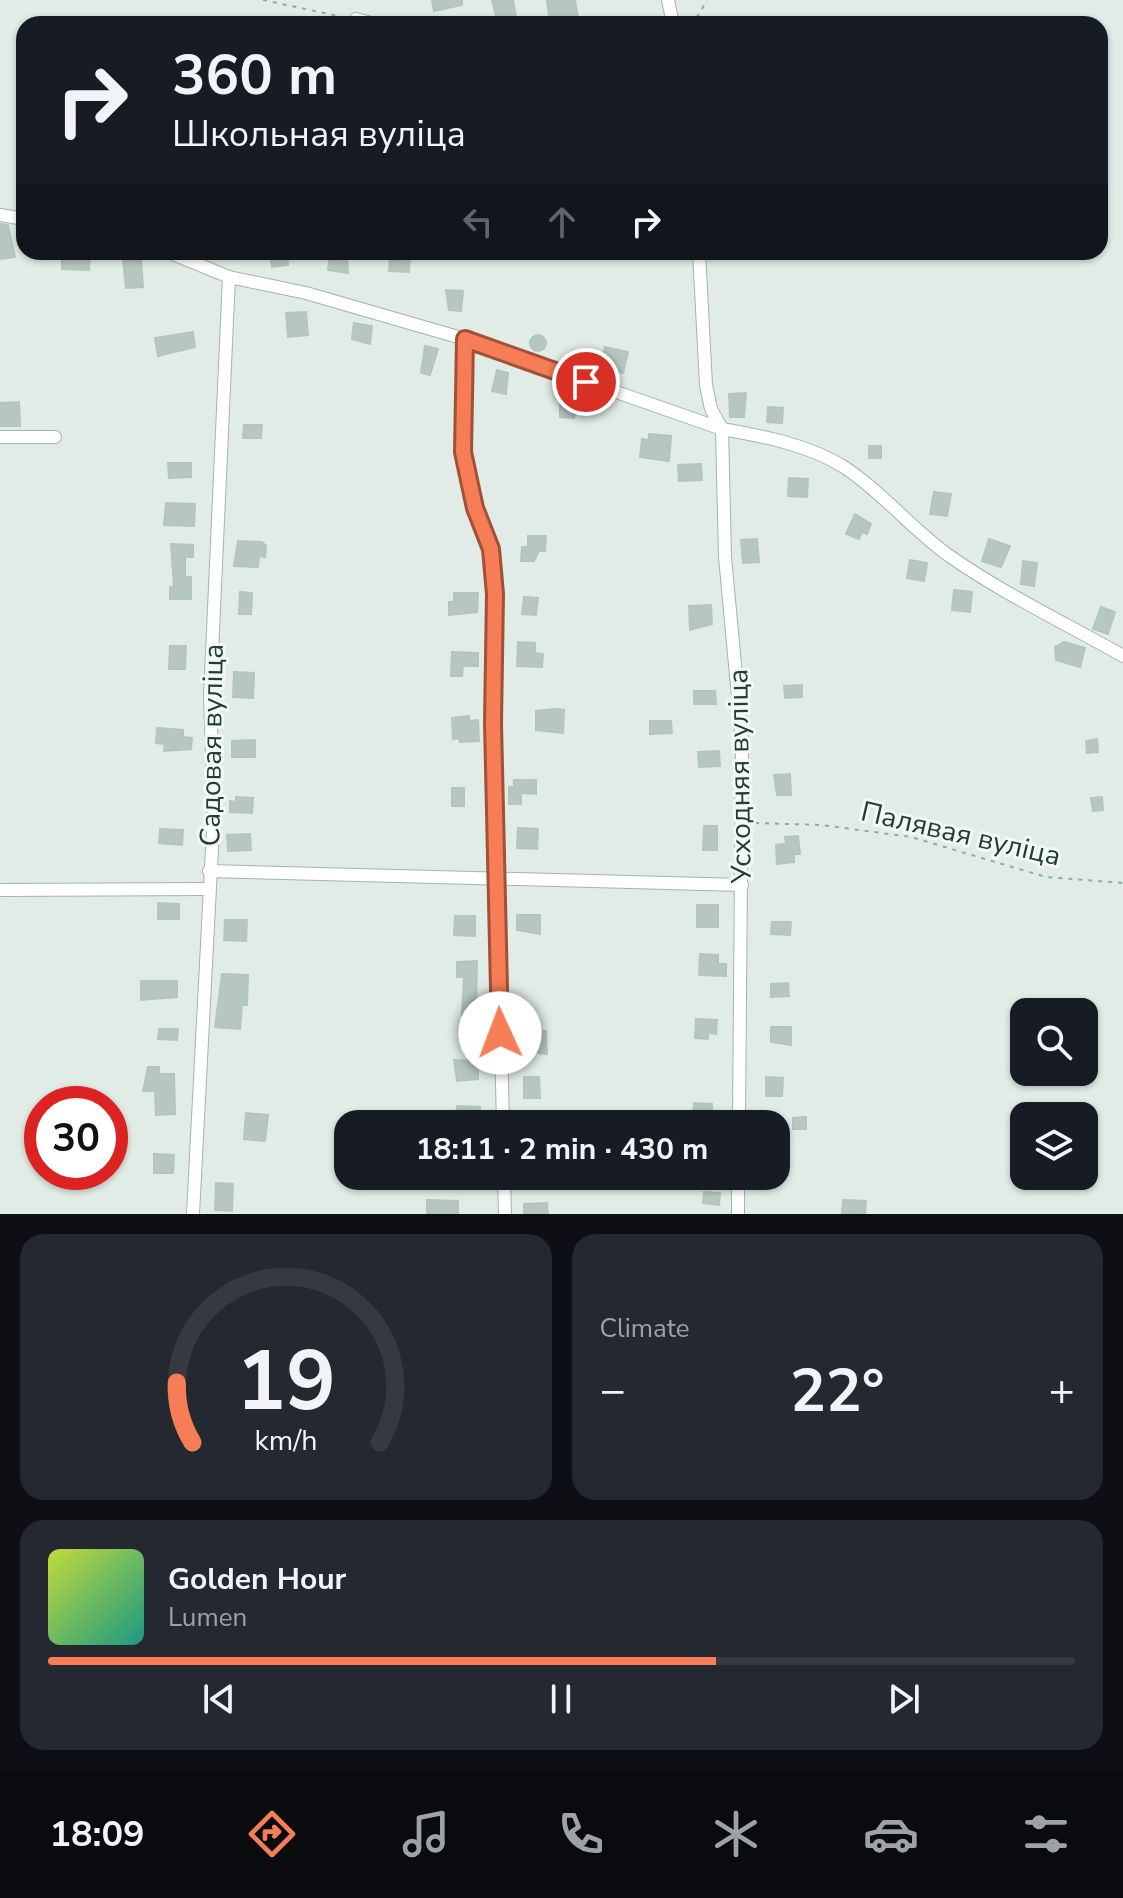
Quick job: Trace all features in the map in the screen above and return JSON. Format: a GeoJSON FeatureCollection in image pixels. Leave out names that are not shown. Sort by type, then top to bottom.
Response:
{"type":"FeatureCollection","features":[{"type":"Feature","properties":{"kind":"street"},"geometry":{"type":"LineString","coordinates":[[188,260],[229,277],[306,293],[465,339],[722,429],[765,436],[844,467],[946,553],[1123,656]]}},
{"type":"Feature","properties":{"kind":"street"},"geometry":{"type":"LineString","coordinates":[[699,260],[706,385],[711,409],[722,429]]}},
{"type":"Feature","properties":{"kind":"street","name":"Садовая вуліца"},"geometry":{"type":"LineString","coordinates":[[193,1214],[214,810],[210,697],[229,277]]}},
{"type":"Feature","properties":{"kind":"street"},"geometry":{"type":"LineString","coordinates":[[465,339],[463,452],[472,496],[494,564],[496,880],[503,1110]]}},
{"type":"Feature","properties":{"kind":"street","name":"Усходняя вуліца"},"geometry":{"type":"LineString","coordinates":[[722,429],[725,557],[742,740],[739,1110]]}},
{"type":"Feature","properties":{"kind":"street"},"geometry":{"type":"LineString","coordinates":[[0,437],[55,437]]}},
{"type":"Feature","properties":{"kind":"street"},"geometry":{"type":"LineString","coordinates":[[209,871],[742,885]]}},
{"type":"Feature","properties":{"kind":"street"},"geometry":{"type":"LineString","coordinates":[[0,890],[209,889]]}},
{"type":"Feature","properties":{"kind":"street"},"geometry":{"type":"LineString","coordinates":[[504,1190],[505,1214]]}},
{"type":"Feature","properties":{"kind":"street"},"geometry":{"type":"LineString","coordinates":[[738,1190],[738,1214]]}},
{"type":"Feature","properties":{"kind":"path"},"geometry":{"type":"LineString","coordinates":[[263,0],[341,16]]}},
{"type":"Feature","properties":{"kind":"path","name":"Палявая вуліца"},"geometry":{"type":"LineString","coordinates":[[742,823],[808,824],[911,837],[1046,877],[1123,883]]}},
{"type":"Feature","properties":{"kind":"building"},"geometry":{"type":"Polygon","coordinates":[[[432,0],[462,0],[462,5],[434,11],[432,0]]]}},
{"type":"Feature","properties":{"kind":"building"},"geometry":{"type":"Polygon","coordinates":[[[492,0],[513,0],[516,16],[496,16],[492,0]]]}},
{"type":"Feature","properties":{"kind":"building"},"geometry":{"type":"Polygon","coordinates":[[[547,0],[575,0],[578,16],[549,16],[547,0]]]}},
{"type":"Feature","properties":{"kind":"building"},"geometry":{"type":"Polygon","coordinates":[[[0,224],[8,225],[15,257],[0,259],[0,224]]]}},
{"type":"Feature","properties":{"kind":"building"},"geometry":{"type":"Polygon","coordinates":[[[62,260],[90,260],[89,270],[62,269],[62,260]]]}},
{"type":"Feature","properties":{"kind":"building"},"geometry":{"type":"Polygon","coordinates":[[[123,260],[141,260],[143,287],[126,288],[123,260]]]}},
{"type":"Feature","properties":{"kind":"building"},"geometry":{"type":"Polygon","coordinates":[[[271,260],[288,260],[288,265],[272,267],[271,260]]]}},
{"type":"Feature","properties":{"kind":"building"},"geometry":{"type":"Polygon","coordinates":[[[330,260],[347,260],[348,273],[328,270],[330,260]]]}},
{"type":"Feature","properties":{"kind":"building"},"geometry":{"type":"Polygon","coordinates":[[[390,260],[410,260],[409,272],[389,271],[390,260]]]}},
{"type":"Feature","properties":{"kind":"building"},"geometry":{"type":"Polygon","coordinates":[[[446,290],[463,291],[461,311],[449,310],[446,290]]]}},
{"type":"Feature","properties":{"kind":"building"},"geometry":{"type":"Polygon","coordinates":[[[306,312],[308,335],[288,337],[286,313],[306,312]]]}},
{"type":"Feature","properties":{"kind":"building"},"geometry":{"type":"Polygon","coordinates":[[[354,323],[372,326],[370,344],[352,339],[354,323]]]}},
{"type":"Feature","properties":{"kind":"building"},"geometry":{"type":"Polygon","coordinates":[[[193,332],[195,347],[158,356],[155,338],[193,332]]]}},
{"type":"Feature","properties":{"kind":"building"},"geometry":{"type":"Polygon","coordinates":[[[538,335],[544,337],[544,349],[538,351],[532,349],[530,343],[532,337],[538,335]]]}},
{"type":"Feature","properties":{"kind":"building"},"geometry":{"type":"Polygon","coordinates":[[[425,346],[438,349],[430,375],[421,373],[425,346]]]}},
{"type":"Feature","properties":{"kind":"building"},"geometry":{"type":"Polygon","coordinates":[[[605,347],[628,352],[623,373],[601,367],[605,347]]]}},
{"type":"Feature","properties":{"kind":"building"},"geometry":{"type":"Polygon","coordinates":[[[497,370],[508,373],[506,394],[492,391],[497,370]]]}},
{"type":"Feature","properties":{"kind":"building"},"geometry":{"type":"Polygon","coordinates":[[[560,392],[587,395],[585,411],[575,412],[574,418],[560,417],[560,392]]]}},
{"type":"Feature","properties":{"kind":"building"},"geometry":{"type":"Polygon","coordinates":[[[746,393],[744,417],[730,417],[729,394],[746,393]]]}},
{"type":"Feature","properties":{"kind":"building"},"geometry":{"type":"Polygon","coordinates":[[[19,402],[20,426],[0,426],[0,403],[19,402]]]}},
{"type":"Feature","properties":{"kind":"building"},"geometry":{"type":"Polygon","coordinates":[[[768,407],[783,408],[782,423],[767,422],[768,407]]]}},
{"type":"Feature","properties":{"kind":"building"},"geometry":{"type":"Polygon","coordinates":[[[244,425],[262,425],[261,438],[243,438],[244,425]]]}},
{"type":"Feature","properties":{"kind":"building"},"geometry":{"type":"Polygon","coordinates":[[[649,434],[671,436],[669,461],[640,457],[642,439],[649,440],[649,434]]]}},
{"type":"Feature","properties":{"kind":"building"},"geometry":{"type":"Polygon","coordinates":[[[869,446],[881,446],[881,458],[869,458],[869,446]]]}},
{"type":"Feature","properties":{"kind":"building"},"geometry":{"type":"Polygon","coordinates":[[[168,463],[191,463],[191,477],[169,478],[168,463]]]}},
{"type":"Feature","properties":{"kind":"building"},"geometry":{"type":"Polygon","coordinates":[[[701,464],[702,480],[679,481],[678,465],[701,464]]]}},
{"type":"Feature","properties":{"kind":"building"},"geometry":{"type":"Polygon","coordinates":[[[789,478],[808,479],[807,497],[788,496],[789,478]]]}},
{"type":"Feature","properties":{"kind":"building"},"geometry":{"type":"Polygon","coordinates":[[[934,492],[951,494],[947,516],[930,514],[934,492]]]}},
{"type":"Feature","properties":{"kind":"building"},"geometry":{"type":"Polygon","coordinates":[[[166,503],[195,504],[194,526],[164,525],[166,503]]]}},
{"type":"Feature","properties":{"kind":"building"},"geometry":{"type":"Polygon","coordinates":[[[855,514],[871,524],[867,534],[862,532],[859,539],[846,534],[855,514]]]}},
{"type":"Feature","properties":{"kind":"building"},"geometry":{"type":"Polygon","coordinates":[[[528,536],[546,536],[545,551],[539,551],[534,561],[521,561],[522,547],[528,547],[528,536]]]}},
{"type":"Feature","properties":{"kind":"building"},"geometry":{"type":"Polygon","coordinates":[[[757,539],[759,562],[743,563],[741,540],[757,539]]]}},
{"type":"Feature","properties":{"kind":"building"},"geometry":{"type":"Polygon","coordinates":[[[989,539],[1010,546],[1001,567],[982,561],[989,539]]]}},
{"type":"Feature","properties":{"kind":"building"},"geometry":{"type":"Polygon","coordinates":[[[238,541],[262,542],[266,546],[265,557],[259,556],[258,567],[234,566],[238,541]]]}},
{"type":"Feature","properties":{"kind":"building"},"geometry":{"type":"Polygon","coordinates":[[[171,544],[193,545],[193,557],[185,557],[185,577],[191,577],[191,599],[170,599],[170,587],[174,587],[171,544]]]}},
{"type":"Feature","properties":{"kind":"building"},"geometry":{"type":"Polygon","coordinates":[[[910,560],[927,563],[924,581],[907,578],[910,560]]]}},
{"type":"Feature","properties":{"kind":"building"},"geometry":{"type":"Polygon","coordinates":[[[1023,561],[1037,563],[1034,586],[1021,584],[1023,561]]]}},
{"type":"Feature","properties":{"kind":"building"},"geometry":{"type":"Polygon","coordinates":[[[954,590],[972,592],[970,612],[952,610],[954,590]]]}},
{"type":"Feature","properties":{"kind":"building"},"geometry":{"type":"Polygon","coordinates":[[[240,592],[252,593],[251,614],[239,614],[240,592]]]}},
{"type":"Feature","properties":{"kind":"building"},"geometry":{"type":"Polygon","coordinates":[[[454,593],[478,593],[477,612],[449,615],[449,602],[454,602],[454,593]]]}},
{"type":"Feature","properties":{"kind":"building"},"geometry":{"type":"Polygon","coordinates":[[[524,597],[538,598],[536,615],[522,614],[524,597]]]}},
{"type":"Feature","properties":{"kind":"building"},"geometry":{"type":"Polygon","coordinates":[[[711,605],[712,624],[690,630],[689,606],[711,605]]]}},
{"type":"Feature","properties":{"kind":"building"},"geometry":{"type":"Polygon","coordinates":[[[1101,607],[1115,612],[1108,634],[1093,629],[1101,607]]]}},
{"type":"Feature","properties":{"kind":"building"},"geometry":{"type":"Polygon","coordinates":[[[518,642],[535,643],[535,653],[543,654],[542,667],[517,666],[518,642]]]}},
{"type":"Feature","properties":{"kind":"building"},"geometry":{"type":"Polygon","coordinates":[[[1064,642],[1085,648],[1080,667],[1056,660],[1055,647],[1064,642]]]}},
{"type":"Feature","properties":{"kind":"building"},"geometry":{"type":"Polygon","coordinates":[[[170,646],[186,646],[185,669],[169,669],[170,646]]]}},
{"type":"Feature","properties":{"kind":"building"},"geometry":{"type":"Polygon","coordinates":[[[452,652],[478,653],[478,666],[463,666],[462,676],[451,676],[452,652]]]}},
{"type":"Feature","properties":{"kind":"building"},"geometry":{"type":"Polygon","coordinates":[[[234,672],[254,673],[253,698],[233,697],[234,672]]]}},
{"type":"Feature","properties":{"kind":"building"},"geometry":{"type":"Polygon","coordinates":[[[802,685],[802,697],[785,698],[784,686],[802,685]]]}},
{"type":"Feature","properties":{"kind":"building"},"geometry":{"type":"Polygon","coordinates":[[[694,691],[715,691],[716,704],[694,704],[694,691]]]}},
{"type":"Feature","properties":{"kind":"building"},"geometry":{"type":"Polygon","coordinates":[[[564,710],[563,733],[536,730],[536,711],[564,710]]]}},
{"type":"Feature","properties":{"kind":"building"},"geometry":{"type":"Polygon","coordinates":[[[469,716],[469,721],[478,720],[479,741],[460,742],[459,738],[453,739],[452,718],[469,716]]]}},
{"type":"Feature","properties":{"kind":"building"},"geometry":{"type":"Polygon","coordinates":[[[650,721],[671,721],[672,733],[650,734],[650,721]]]}},
{"type":"Feature","properties":{"kind":"building"},"geometry":{"type":"Polygon","coordinates":[[[157,728],[183,730],[183,737],[192,738],[191,749],[164,751],[165,744],[156,743],[157,728]]]}},
{"type":"Feature","properties":{"kind":"building"},"geometry":{"type":"Polygon","coordinates":[[[1097,739],[1098,752],[1087,753],[1086,741],[1097,739]]]}},
{"type":"Feature","properties":{"kind":"building"},"geometry":{"type":"Polygon","coordinates":[[[255,740],[255,757],[232,757],[232,741],[255,740]]]}},
{"type":"Feature","properties":{"kind":"building"},"geometry":{"type":"Polygon","coordinates":[[[719,751],[720,766],[699,767],[698,752],[719,751]]]}},
{"type":"Feature","properties":{"kind":"building"},"geometry":{"type":"Polygon","coordinates":[[[790,774],[791,795],[777,795],[774,775],[790,774]]]}},
{"type":"Feature","properties":{"kind":"building"},"geometry":{"type":"Polygon","coordinates":[[[514,780],[536,780],[536,794],[521,793],[521,804],[509,804],[509,787],[514,787],[514,780]]]}},
{"type":"Feature","properties":{"kind":"building"},"geometry":{"type":"Polygon","coordinates":[[[452,788],[464,788],[464,806],[452,806],[452,788]]]}},
{"type":"Feature","properties":{"kind":"building"},"geometry":{"type":"Polygon","coordinates":[[[236,797],[253,798],[252,813],[230,812],[230,801],[236,802],[236,797]]]}},
{"type":"Feature","properties":{"kind":"building"},"geometry":{"type":"Polygon","coordinates":[[[1102,797],[1103,810],[1093,811],[1091,798],[1102,797]]]}},
{"type":"Feature","properties":{"kind":"building"},"geometry":{"type":"Polygon","coordinates":[[[704,826],[717,826],[717,850],[703,850],[704,826]]]}},
{"type":"Feature","properties":{"kind":"building"},"geometry":{"type":"Polygon","coordinates":[[[518,828],[538,829],[537,849],[517,848],[518,828]]]}},
{"type":"Feature","properties":{"kind":"building"},"geometry":{"type":"Polygon","coordinates":[[[160,829],[183,830],[182,845],[159,843],[160,829]]]}},
{"type":"Feature","properties":{"kind":"building"},"geometry":{"type":"Polygon","coordinates":[[[250,834],[251,850],[228,851],[227,835],[250,834]]]}},
{"type":"Feature","properties":{"kind":"building"},"geometry":{"type":"Polygon","coordinates":[[[798,836],[800,854],[794,854],[794,862],[777,864],[776,845],[786,844],[785,837],[798,836]]]}},
{"type":"Feature","properties":{"kind":"building"},"geometry":{"type":"Polygon","coordinates":[[[158,903],[179,904],[179,919],[158,919],[158,903]]]}},
{"type":"Feature","properties":{"kind":"building"},"geometry":{"type":"Polygon","coordinates":[[[697,905],[718,905],[718,927],[697,927],[697,905]]]}},
{"type":"Feature","properties":{"kind":"building"},"geometry":{"type":"Polygon","coordinates":[[[517,915],[540,915],[540,934],[517,930],[517,915]]]}},
{"type":"Feature","properties":{"kind":"building"},"geometry":{"type":"Polygon","coordinates":[[[455,916],[475,916],[475,936],[454,935],[455,916]]]}},
{"type":"Feature","properties":{"kind":"building"},"geometry":{"type":"Polygon","coordinates":[[[225,920],[247,920],[246,941],[224,940],[225,920]]]}},
{"type":"Feature","properties":{"kind":"building"},"geometry":{"type":"Polygon","coordinates":[[[772,922],[791,922],[790,935],[771,934],[772,922]]]}},
{"type":"Feature","properties":{"kind":"building"},"geometry":{"type":"Polygon","coordinates":[[[700,954],[718,955],[718,964],[726,964],[726,976],[699,975],[700,954]]]}},
{"type":"Feature","properties":{"kind":"building"},"geometry":{"type":"Polygon","coordinates":[[[477,961],[476,1015],[462,1016],[464,977],[457,977],[457,962],[477,961]]]}},
{"type":"Feature","properties":{"kind":"building"},"geometry":{"type":"Polygon","coordinates":[[[222,974],[248,975],[247,1005],[242,1005],[240,1029],[215,1027],[222,974]]]}},
{"type":"Feature","properties":{"kind":"building"},"geometry":{"type":"Polygon","coordinates":[[[141,981],[177,981],[177,997],[141,1000],[141,981]]]}},
{"type":"Feature","properties":{"kind":"building"},"geometry":{"type":"Polygon","coordinates":[[[788,983],[789,996],[771,997],[771,984],[788,983]]]}},
{"type":"Feature","properties":{"kind":"building"},"geometry":{"type":"Polygon","coordinates":[[[696,1019],[717,1020],[716,1034],[708,1033],[708,1039],[695,1038],[696,1019]]]}},
{"type":"Feature","properties":{"kind":"building"},"geometry":{"type":"Polygon","coordinates":[[[771,1027],[791,1027],[791,1045],[771,1042],[771,1027]]]}},
{"type":"Feature","properties":{"kind":"building"},"geometry":{"type":"Polygon","coordinates":[[[159,1029],[178,1029],[177,1040],[158,1039],[159,1029]]]}},
{"type":"Feature","properties":{"kind":"building"},"geometry":{"type":"Polygon","coordinates":[[[519,1031],[546,1031],[547,1054],[519,1050],[519,1031]]]}},
{"type":"Feature","properties":{"kind":"building"},"geometry":{"type":"Polygon","coordinates":[[[454,1060],[478,1061],[478,1079],[457,1081],[454,1060]]]}},
{"type":"Feature","properties":{"kind":"building"},"geometry":{"type":"Polygon","coordinates":[[[148,1067],[159,1067],[159,1074],[174,1074],[175,1114],[156,1115],[155,1091],[143,1091],[148,1067]]]}},
{"type":"Feature","properties":{"kind":"building"},"geometry":{"type":"Polygon","coordinates":[[[524,1077],[539,1077],[540,1098],[524,1098],[524,1077]]]}},
{"type":"Feature","properties":{"kind":"building"},"geometry":{"type":"Polygon","coordinates":[[[766,1077],[783,1078],[782,1096],[766,1096],[766,1077]]]}},
{"type":"Feature","properties":{"kind":"building"},"geometry":{"type":"Polygon","coordinates":[[[694,1103],[712,1104],[712,1110],[693,1110],[694,1103]]]}},
{"type":"Feature","properties":{"kind":"building"},"geometry":{"type":"Polygon","coordinates":[[[457,1106],[480,1107],[480,1110],[457,1110],[457,1106]]]}},
{"type":"Feature","properties":{"kind":"building"},"geometry":{"type":"Polygon","coordinates":[[[246,1113],[268,1115],[265,1141],[244,1139],[246,1113]]]}},
{"type":"Feature","properties":{"kind":"building"},"geometry":{"type":"Polygon","coordinates":[[[806,1117],[806,1129],[793,1129],[793,1118],[806,1117]]]}},
{"type":"Feature","properties":{"kind":"building"},"geometry":{"type":"Polygon","coordinates":[[[154,1154],[174,1155],[173,1173],[154,1173],[154,1154]]]}},
{"type":"Feature","properties":{"kind":"building"},"geometry":{"type":"Polygon","coordinates":[[[216,1183],[233,1184],[232,1211],[215,1210],[216,1183]]]}},
{"type":"Feature","properties":{"kind":"building"},"geometry":{"type":"Polygon","coordinates":[[[704,1192],[720,1193],[719,1205],[703,1203],[704,1192]]]}},
{"type":"Feature","properties":{"kind":"building"},"geometry":{"type":"Polygon","coordinates":[[[427,1200],[458,1201],[458,1214],[427,1214],[427,1200]]]}},
{"type":"Feature","properties":{"kind":"building"},"geometry":{"type":"Polygon","coordinates":[[[843,1200],[866,1201],[865,1214],[842,1213],[843,1200]]]}},
{"type":"Feature","properties":{"kind":"building"},"geometry":{"type":"Polygon","coordinates":[[[547,1203],[548,1214],[524,1214],[524,1204],[547,1203]]]}},
{"type":"Feature","properties":{"kind":"route"},"geometry":{"type":"LineString","coordinates":[[500,1033],[493,723],[494,564],[468,484],[463,452],[465,339],[586,382]]}}]}
